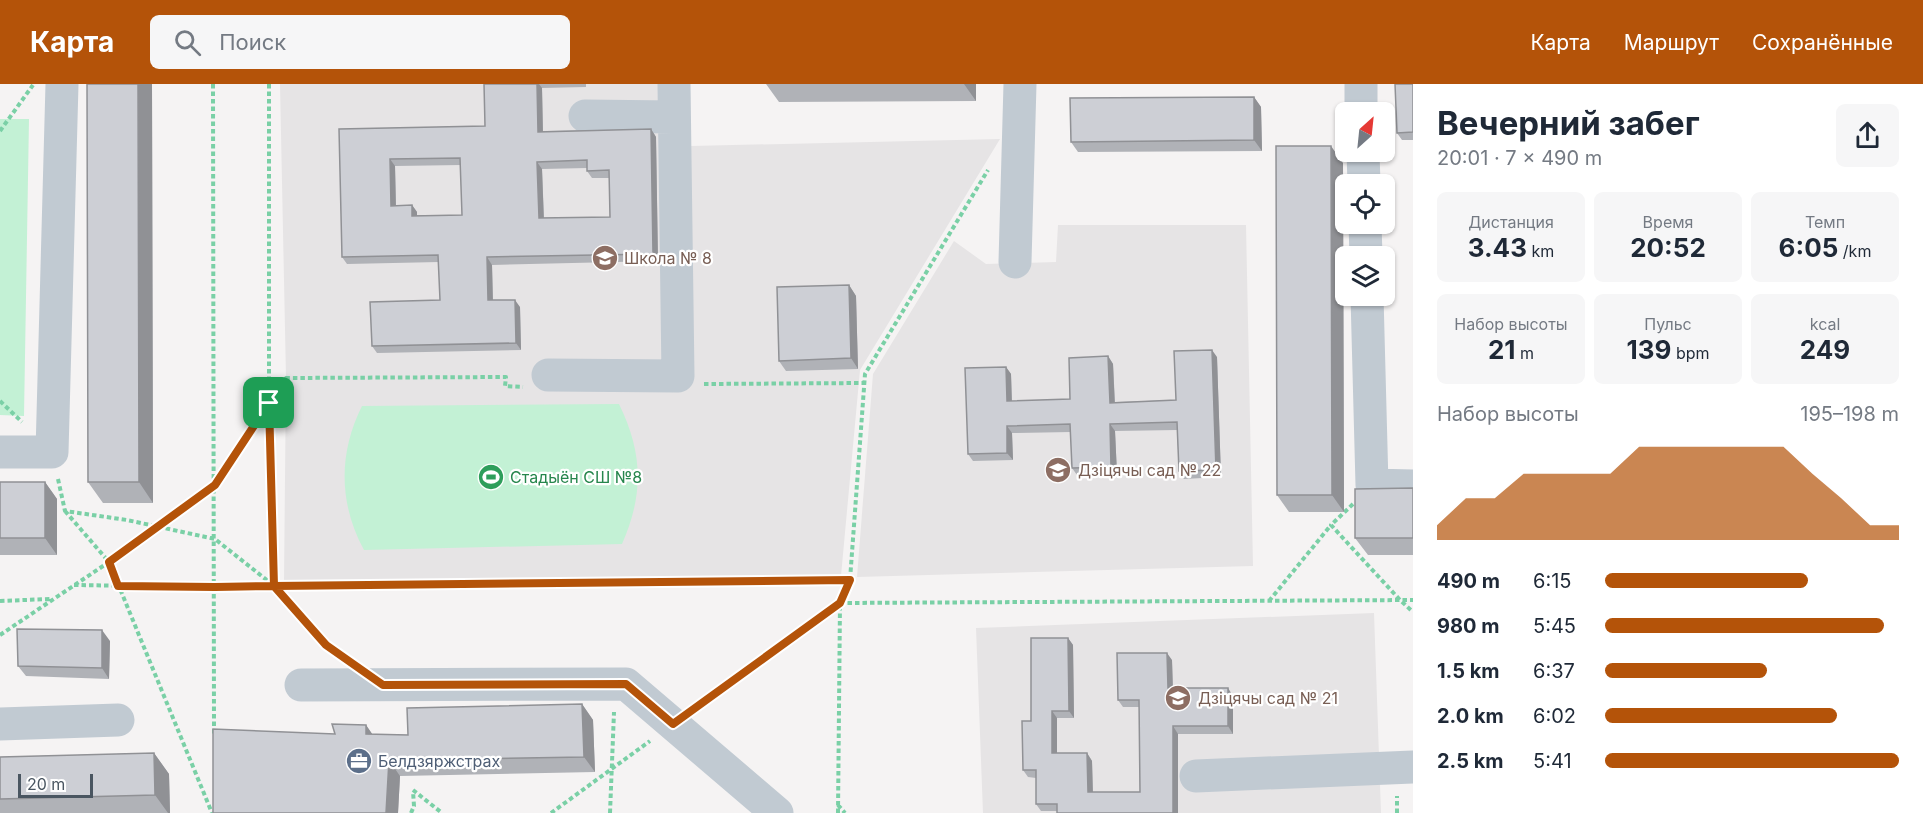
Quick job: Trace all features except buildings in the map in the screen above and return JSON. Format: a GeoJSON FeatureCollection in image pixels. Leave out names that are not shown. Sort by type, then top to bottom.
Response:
{"type":"FeatureCollection","features":[{"type":"Feature","properties":{"kind":"lane"},"geometry":{"type":"LineString","coordinates":[[0,452],[52,452],[62,84]]}},
{"type":"Feature","properties":{"kind":"lane"},"geometry":{"type":"LineString","coordinates":[[548,375],[678,376],[674,84]]}},
{"type":"Feature","properties":{"kind":"lane"},"geometry":{"type":"LineString","coordinates":[[1015,262],[1020,84]]}},
{"type":"Feature","properties":{"kind":"lane"},"geometry":{"type":"LineString","coordinates":[[1360,84],[1361,102]]}},
{"type":"Feature","properties":{"kind":"lane"},"geometry":{"type":"LineString","coordinates":[[585,116],[673,117]]}},
{"type":"Feature","properties":{"kind":"lane"},"geometry":{"type":"LineString","coordinates":[[1367,306],[1372,485],[1413,486]]}},
{"type":"Feature","properties":{"kind":"lane"},"geometry":{"type":"LineString","coordinates":[[301,685],[626,684],[777,813]]}},
{"type":"Feature","properties":{"kind":"lane"},"geometry":{"type":"LineString","coordinates":[[0,724],[118,720]]}},
{"type":"Feature","properties":{"kind":"lane"},"geometry":{"type":"LineString","coordinates":[[1196,776],[1413,767]]}},
{"type":"Feature","properties":{"kind":"path"},"geometry":{"type":"LineString","coordinates":[[0,131],[33,84]]}},
{"type":"Feature","properties":{"kind":"path"},"geometry":{"type":"LineString","coordinates":[[213,84],[214,742]]}},
{"type":"Feature","properties":{"kind":"path"},"geometry":{"type":"LineString","coordinates":[[269,84],[269,403],[274,586]]}},
{"type":"Feature","properties":{"kind":"path"},"geometry":{"type":"LineString","coordinates":[[837,813],[840,603],[850,580],[865,374],[988,170]]}},
{"type":"Feature","properties":{"kind":"path"},"geometry":{"type":"LineString","coordinates":[[0,601],[49,600],[109,562],[215,485],[269,403]]}},
{"type":"Feature","properties":{"kind":"path"},"geometry":{"type":"LineString","coordinates":[[52,452],[65,511],[109,562],[213,813]]}},
{"type":"Feature","properties":{"kind":"path"},"geometry":{"type":"LineString","coordinates":[[1269,601],[1331,525],[1372,485]]}},
{"type":"Feature","properties":{"kind":"path"},"geometry":{"type":"LineString","coordinates":[[65,511],[215,539],[274,586],[326,645],[345,659]]}},
{"type":"Feature","properties":{"kind":"path"},"geometry":{"type":"LineString","coordinates":[[1331,525],[1413,612]]}},
{"type":"Feature","properties":{"kind":"path"},"geometry":{"type":"LineString","coordinates":[[0,635],[73,585],[215,587],[850,580]]}},
{"type":"Feature","properties":{"kind":"path"},"geometry":{"type":"LineString","coordinates":[[551,813],[840,603],[1413,600]]}},
{"type":"Feature","properties":{"kind":"path"},"geometry":{"type":"LineString","coordinates":[[610,813],[615,684]]}},
{"type":"Feature","properties":{"kind":"path"},"geometry":{"type":"LineString","coordinates":[[411,813],[414,806],[413,790],[442,813]]}},
{"type":"Feature","properties":{"kind":"path"},"geometry":{"type":"LineString","coordinates":[[213,801],[213,813]]}},
{"type":"Feature","properties":{"kind":"path"},"geometry":{"type":"LineString","coordinates":[[837,805],[845,813]]}},
{"type":"Feature","properties":{"kind":"shaded area","name":"Школа № 8"},"geometry":{"type":"Polygon","coordinates":[[[280,84],[690,84],[691,146],[1000,139],[860,370],[841,576],[284,581],[286,378],[280,84]]]}},
{"type":"Feature","properties":{"kind":"shaded area","name":"Дзіцячы сад № 22"},"geometry":{"type":"Polygon","coordinates":[[[1058,225],[1246,225],[1253,566],[857,577],[873,374],[954,241],[986,264],[1056,262],[1058,225]]]}},
{"type":"Feature","properties":{"kind":"shaded area","name":"Дзіцячы сад № 21"},"geometry":{"type":"Polygon","coordinates":[[[1374,613],[1381,813],[983,813],[976,628],[1374,613]]]}},
{"type":"Feature","properties":{"kind":"green space"},"geometry":{"type":"Polygon","coordinates":[[[0,119],[29,119],[24,416],[0,415],[0,119]]]}},
{"type":"Feature","properties":{"kind":"green space","name":"Стадыён СШ №8"},"geometry":{"type":"Polygon","coordinates":[[[619,404],[633,440],[638,474],[634,508],[622,544],[364,550],[350,515],[345,479],[345,461],[349,442],[362,406],[619,404]]]}},
{"type":"Feature","properties":{"kind":"place","name":"Школа № 8"},"geometry":{"type":"Point","coordinates":[605,258]}},
{"type":"Feature","properties":{"kind":"place","name":"Дзіцячы сад № 22"},"geometry":{"type":"Point","coordinates":[1058,470]}},
{"type":"Feature","properties":{"kind":"place","name":"Стадыён СШ №8"},"geometry":{"type":"Point","coordinates":[491,477]}},
{"type":"Feature","properties":{"kind":"place","name":"Дзіцячы сад № 21"},"geometry":{"type":"Point","coordinates":[1178,698]}},
{"type":"Feature","properties":{"kind":"place","name":"Белдзяржстрах"},"geometry":{"type":"Point","coordinates":[359,761]}},
{"type":"Feature","properties":{"kind":"route"},"geometry":{"type":"LineString","coordinates":[[269,403],[215,485],[109,562],[118,586],[215,587],[274,586],[850,580],[840,603],[673,724],[626,684],[383,685],[326,645],[274,586],[269,403]]}}]}
